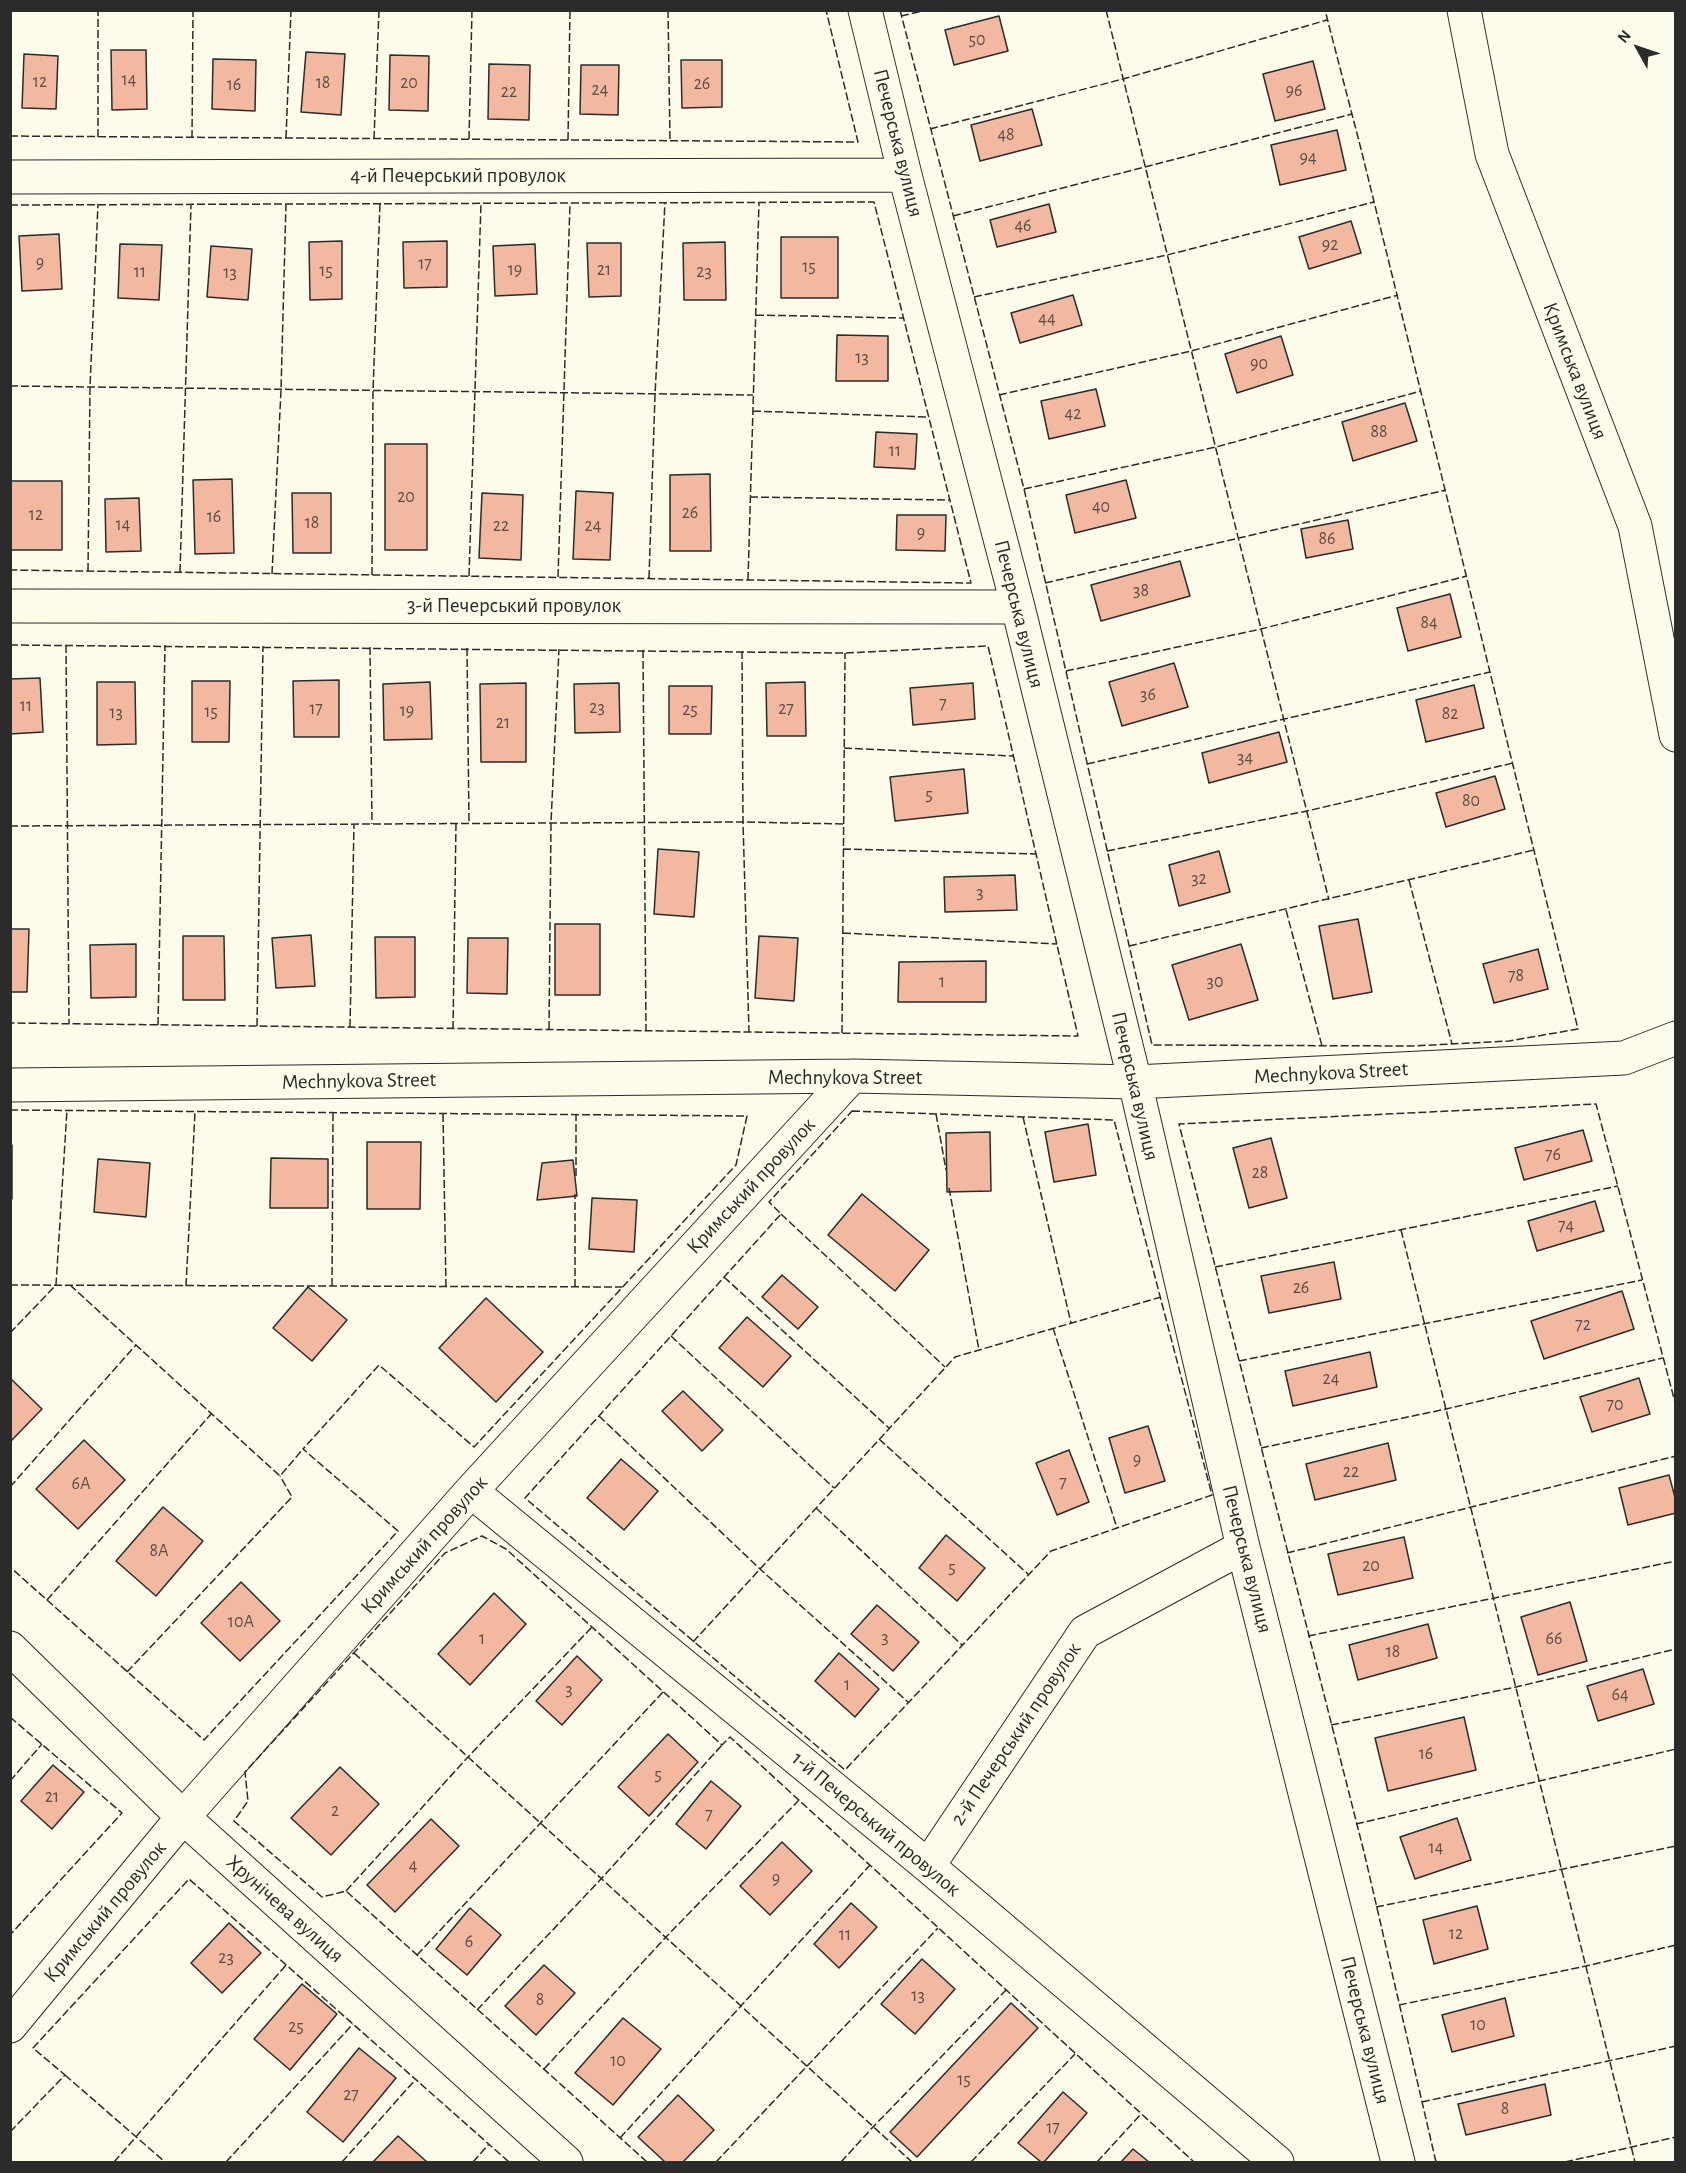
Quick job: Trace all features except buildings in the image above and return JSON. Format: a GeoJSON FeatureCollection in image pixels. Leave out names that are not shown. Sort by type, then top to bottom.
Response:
{"type":"FeatureCollection","features":[{"type":"Feature","properties":{"kind":"street","name":"Печерська вулиця"},"geometry":{"type":"LineString","coordinates":[[865,10],[905,175],[1018,607],[1135,1082],[1243,1546],[1398,2163]]}},
{"type":"Feature","properties":{"kind":"street","name":"Кримська вулиця"},"geometry":{"type":"LineString","coordinates":[[1464,10],[1492,154],[1635,526],[1676,735]]}},
{"type":"Feature","properties":{"kind":"street","name":"4-й Печерський провулок"},"geometry":{"type":"LineString","coordinates":[[10,177],[905,175]]}},
{"type":"Feature","properties":{"kind":"street","name":"3-й Печерський провулок"},"geometry":{"type":"LineString","coordinates":[[10,606],[1018,607]]}},
{"type":"Feature","properties":{"kind":"street","name":"Mechnykova Street"},"geometry":{"type":"LineString","coordinates":[[10,1085],[852,1076],[1135,1082],[1623,1058],[1676,1038]]}},
{"type":"Feature","properties":{"kind":"street","name":"Кримський провулок"},"geometry":{"type":"LineString","coordinates":[[10,2026],[183,1817],[471,1491],[852,1076]]}},
{"type":"Feature","properties":{"kind":"street","name":"1-й Печерський провулок"},"geometry":{"type":"LineString","coordinates":[[471,1491],[928,1866],[1277,2163]]}},
{"type":"Feature","properties":{"kind":"street","name":"2-й Печерський провулок"},"geometry":{"type":"LineString","coordinates":[[928,1866],[1085,1632],[1243,1546]]}},
{"type":"Feature","properties":{"kind":"street","name":"Хрунічева вулиця"},"geometry":{"type":"LineString","coordinates":[[10,1648],[183,1817],[566,2163]]}},
{"type":"Feature","properties":{"kind":"fence"},"geometry":{"type":"LineString","coordinates":[[98,10],[98,137]]}},
{"type":"Feature","properties":{"kind":"fence"},"geometry":{"type":"LineString","coordinates":[[192,138],[193,10]]}},
{"type":"Feature","properties":{"kind":"fence"},"geometry":{"type":"LineString","coordinates":[[286,138],[291,10]]}},
{"type":"Feature","properties":{"kind":"fence"},"geometry":{"type":"LineString","coordinates":[[374,139],[379,10]]}},
{"type":"Feature","properties":{"kind":"fence"},"geometry":{"type":"LineString","coordinates":[[469,139],[472,10]]}},
{"type":"Feature","properties":{"kind":"fence"},"geometry":{"type":"LineString","coordinates":[[568,140],[570,10]]}},
{"type":"Feature","properties":{"kind":"fence"},"geometry":{"type":"LineString","coordinates":[[668,10],[670,140]]}},
{"type":"Feature","properties":{"kind":"fence"},"geometry":{"type":"LineString","coordinates":[[668,11],[706,10]]}},
{"type":"Feature","properties":{"kind":"fence"},"geometry":{"type":"LineString","coordinates":[[10,136],[858,142],[826,10]]}},
{"type":"Feature","properties":{"kind":"fence"},"geometry":{"type":"LineString","coordinates":[[900,10],[1024,489],[1152,1045],[1412,1046],[1509,1041],[1578,1029],[1325,10]]}},
{"type":"Feature","properties":{"kind":"fence"},"geometry":{"type":"LineString","coordinates":[[901,16],[927,10]]}},
{"type":"Feature","properties":{"kind":"fence"},"geometry":{"type":"LineString","coordinates":[[1106,10],[1329,900]]}},
{"type":"Feature","properties":{"kind":"fence"},"geometry":{"type":"LineString","coordinates":[[930,129],[1123,79],[1327,20]]}},
{"type":"Feature","properties":{"kind":"fence"},"geometry":{"type":"LineString","coordinates":[[953,216],[1352,114]]}},
{"type":"Feature","properties":{"kind":"fence"},"geometry":{"type":"LineString","coordinates":[[649,578],[665,202]]}},
{"type":"Feature","properties":{"kind":"fence"},"geometry":{"type":"LineString","coordinates":[[748,580],[759,202]]}},
{"type":"Feature","properties":{"kind":"fence"},"geometry":{"type":"LineString","coordinates":[[10,205],[874,202],[971,583],[10,570]]}},
{"type":"Feature","properties":{"kind":"fence"},"geometry":{"type":"LineString","coordinates":[[974,297],[1167,255],[1374,202]]}},
{"type":"Feature","properties":{"kind":"fence"},"geometry":{"type":"LineString","coordinates":[[272,574],[281,390],[286,203]]}},
{"type":"Feature","properties":{"kind":"fence"},"geometry":{"type":"LineString","coordinates":[[372,575],[373,391],[380,203]]}},
{"type":"Feature","properties":{"kind":"fence"},"geometry":{"type":"LineString","coordinates":[[469,576],[481,203]]}},
{"type":"Feature","properties":{"kind":"fence"},"geometry":{"type":"LineString","coordinates":[[558,577],[570,203]]}},
{"type":"Feature","properties":{"kind":"fence"},"geometry":{"type":"LineString","coordinates":[[88,571],[90,387],[98,204]]}},
{"type":"Feature","properties":{"kind":"fence"},"geometry":{"type":"LineString","coordinates":[[180,572],[191,204]]}},
{"type":"Feature","properties":{"kind":"fence"},"geometry":{"type":"LineString","coordinates":[[999,395],[1191,351],[1398,295]]}},
{"type":"Feature","properties":{"kind":"fence"},"geometry":{"type":"LineString","coordinates":[[756,315],[903,318]]}},
{"type":"Feature","properties":{"kind":"fence"},"geometry":{"type":"LineString","coordinates":[[10,386],[753,395]]}},
{"type":"Feature","properties":{"kind":"fence"},"geometry":{"type":"LineString","coordinates":[[1024,489],[1216,447],[1421,391]]}},
{"type":"Feature","properties":{"kind":"fence"},"geometry":{"type":"LineString","coordinates":[[753,411],[928,417]]}},
{"type":"Feature","properties":{"kind":"fence"},"geometry":{"type":"LineString","coordinates":[[1045,583],[1446,490]]}},
{"type":"Feature","properties":{"kind":"fence"},"geometry":{"type":"LineString","coordinates":[[750,497],[950,500]]}},
{"type":"Feature","properties":{"kind":"fence"},"geometry":{"type":"LineString","coordinates":[[1066,671],[1261,629],[1467,576]]}},
{"type":"Feature","properties":{"kind":"fence"},"geometry":{"type":"LineString","coordinates":[[10,645],[845,653],[988,646],[1078,1036],[10,1023]]}},
{"type":"Feature","properties":{"kind":"fence"},"geometry":{"type":"LineString","coordinates":[[66,645],[69,1024]]}},
{"type":"Feature","properties":{"kind":"fence"},"geometry":{"type":"LineString","coordinates":[[158,1025],[165,645]]}},
{"type":"Feature","properties":{"kind":"fence"},"geometry":{"type":"LineString","coordinates":[[257,1026],[263,646]]}},
{"type":"Feature","properties":{"kind":"fence"},"geometry":{"type":"LineString","coordinates":[[370,647],[372,824]]}},
{"type":"Feature","properties":{"kind":"fence"},"geometry":{"type":"LineString","coordinates":[[467,648],[469,823]]}},
{"type":"Feature","properties":{"kind":"fence"},"geometry":{"type":"LineString","coordinates":[[549,1029],[551,823],[559,649]]}},
{"type":"Feature","properties":{"kind":"fence"},"geometry":{"type":"LineString","coordinates":[[643,650],[646,1031]]}},
{"type":"Feature","properties":{"kind":"fence"},"geometry":{"type":"LineString","coordinates":[[742,651],[743,822],[749,1032]]}},
{"type":"Feature","properties":{"kind":"fence"},"geometry":{"type":"LineString","coordinates":[[842,1033],[845,653]]}},
{"type":"Feature","properties":{"kind":"fence"},"geometry":{"type":"LineString","coordinates":[[1087,764],[1490,672]]}},
{"type":"Feature","properties":{"kind":"fence"},"geometry":{"type":"LineString","coordinates":[[844,748],[1013,756]]}},
{"type":"Feature","properties":{"kind":"fence"},"geometry":{"type":"LineString","coordinates":[[1107,851],[1307,811],[1513,763]]}},
{"type":"Feature","properties":{"kind":"fence"},"geometry":{"type":"LineString","coordinates":[[10,826],[743,822],[844,824]]}},
{"type":"Feature","properties":{"kind":"fence"},"geometry":{"type":"LineString","coordinates":[[453,1029],[456,823]]}},
{"type":"Feature","properties":{"kind":"fence"},"geometry":{"type":"LineString","coordinates":[[350,1027],[354,824]]}},
{"type":"Feature","properties":{"kind":"fence"},"geometry":{"type":"LineString","coordinates":[[843,849],[1036,854]]}},
{"type":"Feature","properties":{"kind":"fence"},"geometry":{"type":"LineString","coordinates":[[1129,946],[1534,850]]}},
{"type":"Feature","properties":{"kind":"fence"},"geometry":{"type":"LineString","coordinates":[[1409,880],[1452,1044]]}},
{"type":"Feature","properties":{"kind":"fence"},"geometry":{"type":"LineString","coordinates":[[1286,910],[1322,1046]]}},
{"type":"Feature","properties":{"kind":"fence"},"geometry":{"type":"LineString","coordinates":[[843,933],[1057,944]]}},
{"type":"Feature","properties":{"kind":"fence"},"geometry":{"type":"LineString","coordinates":[[1436,2162],[1364,1852],[1179,1124],[1596,1104],[1676,1406]]}},
{"type":"Feature","properties":{"kind":"fence"},"geometry":{"type":"LineString","coordinates":[[10,1110],[747,1116],[736,1165],[474,1447],[379,1365],[303,1449],[398,1531],[204,1740],[10,1567]]}},
{"type":"Feature","properties":{"kind":"fence"},"geometry":{"type":"LineString","coordinates":[[10,1333],[56,1285],[67,1110]]}},
{"type":"Feature","properties":{"kind":"fence"},"geometry":{"type":"LineString","coordinates":[[852,1111],[1114,1120],[1212,1495],[1051,1551],[845,1770],[525,1498],[781,1214],[769,1202],[852,1111]]}},
{"type":"Feature","properties":{"kind":"fence"},"geometry":{"type":"LineString","coordinates":[[186,1286],[195,1112]]}},
{"type":"Feature","properties":{"kind":"fence"},"geometry":{"type":"LineString","coordinates":[[332,1286],[333,1113]]}},
{"type":"Feature","properties":{"kind":"fence"},"geometry":{"type":"LineString","coordinates":[[443,1114],[446,1287]]}},
{"type":"Feature","properties":{"kind":"fence"},"geometry":{"type":"LineString","coordinates":[[936,1114],[946,1170]]}},
{"type":"Feature","properties":{"kind":"fence"},"geometry":{"type":"LineString","coordinates":[[576,1115],[576,1176]]}},
{"type":"Feature","properties":{"kind":"fence"},"geometry":{"type":"LineString","coordinates":[[1023,1117],[1071,1323]]}},
{"type":"Feature","properties":{"kind":"fence"},"geometry":{"type":"LineString","coordinates":[[1215,1267],[1618,1186]]}},
{"type":"Feature","properties":{"kind":"fence"},"geometry":{"type":"LineString","coordinates":[[949,1188],[979,1350]]}},
{"type":"Feature","properties":{"kind":"fence"},"geometry":{"type":"LineString","coordinates":[[575,1194],[575,1287]]}},
{"type":"Feature","properties":{"kind":"fence"},"geometry":{"type":"LineString","coordinates":[[781,1214],[945,1367]]}},
{"type":"Feature","properties":{"kind":"fence"},"geometry":{"type":"LineString","coordinates":[[1401,1230],[1635,2162]]}},
{"type":"Feature","properties":{"kind":"fence"},"geometry":{"type":"LineString","coordinates":[[724,1277],[889,1428]]}},
{"type":"Feature","properties":{"kind":"fence"},"geometry":{"type":"LineString","coordinates":[[1239,1361],[1642,1280]]}},
{"type":"Feature","properties":{"kind":"fence"},"geometry":{"type":"LineString","coordinates":[[10,1285],[622,1287]]}},
{"type":"Feature","properties":{"kind":"fence"},"geometry":{"type":"LineString","coordinates":[[70,1285],[280,1476],[303,1449]]}},
{"type":"Feature","properties":{"kind":"fence"},"geometry":{"type":"LineString","coordinates":[[693,1642],[955,1357],[1161,1297]]}},
{"type":"Feature","properties":{"kind":"fence"},"geometry":{"type":"LineString","coordinates":[[1053,1328],[1117,1528]]}},
{"type":"Feature","properties":{"kind":"fence"},"geometry":{"type":"LineString","coordinates":[[671,1336],[834,1488]]}},
{"type":"Feature","properties":{"kind":"fence"},"geometry":{"type":"LineString","coordinates":[[10,1487],[136,1345]]}},
{"type":"Feature","properties":{"kind":"fence"},"geometry":{"type":"LineString","coordinates":[[1261,1448],[1446,1409],[1663,1358]]}},
{"type":"Feature","properties":{"kind":"fence"},"geometry":{"type":"LineString","coordinates":[[47,1600],[212,1413]]}},
{"type":"Feature","properties":{"kind":"fence"},"geometry":{"type":"LineString","coordinates":[[599,1416],[760,1569],[908,1702]]}},
{"type":"Feature","properties":{"kind":"fence"},"geometry":{"type":"LineString","coordinates":[[879,1439],[1029,1575]]}},
{"type":"Feature","properties":{"kind":"fence"},"geometry":{"type":"LineString","coordinates":[[1287,1553],[1676,1456]]}},
{"type":"Feature","properties":{"kind":"fence"},"geometry":{"type":"LineString","coordinates":[[127,1672],[292,1497],[280,1476]]}},
{"type":"Feature","properties":{"kind":"fence"},"geometry":{"type":"LineString","coordinates":[[816,1508],[962,1645]]}},
{"type":"Feature","properties":{"kind":"fence"},"geometry":{"type":"LineString","coordinates":[[647,2162],[346,1891],[322,1897],[234,1821],[248,1801],[245,1772],[445,1553],[482,1536],[506,1549],[722,1745],[730,1737],[1194,2162]]}},
{"type":"Feature","properties":{"kind":"fence"},"geometry":{"type":"LineString","coordinates":[[1308,1636],[1676,1561]]}},
{"type":"Feature","properties":{"kind":"fence"},"geometry":{"type":"LineString","coordinates":[[346,1891],[468,1757],[592,1627]]}},
{"type":"Feature","properties":{"kind":"fence"},"geometry":{"type":"LineString","coordinates":[[1331,1725],[1516,1687],[1676,1649]]}},
{"type":"Feature","properties":{"kind":"fence"},"geometry":{"type":"LineString","coordinates":[[354,1653],[912,2162]]}},
{"type":"Feature","properties":{"kind":"fence"},"geometry":{"type":"LineString","coordinates":[[417,1955],[663,1692]]}},
{"type":"Feature","properties":{"kind":"fence"},"geometry":{"type":"LineString","coordinates":[[10,1717],[122,1813],[10,1935]]}},
{"type":"Feature","properties":{"kind":"fence"},"geometry":{"type":"LineString","coordinates":[[10,1781],[42,1744]]}},
{"type":"Feature","properties":{"kind":"fence"},"geometry":{"type":"LineString","coordinates":[[477,2010],[601,1879],[722,1745]]}},
{"type":"Feature","properties":{"kind":"fence"},"geometry":{"type":"LineString","coordinates":[[1356,1824],[1676,1749]]}},
{"type":"Feature","properties":{"kind":"fence"},"geometry":{"type":"LineString","coordinates":[[544,2069],[666,1937],[799,1800]]}},
{"type":"Feature","properties":{"kind":"fence"},"geometry":{"type":"LineString","coordinates":[[1376,1907],[1676,1846]]}},
{"type":"Feature","properties":{"kind":"fence"},"geometry":{"type":"LineString","coordinates":[[620,2138],[870,1865]]}},
{"type":"Feature","properties":{"kind":"fence"},"geometry":{"type":"LineString","coordinates":[[10,2132],[65,2075],[33,2048],[189,1879],[509,2162]]}},
{"type":"Feature","properties":{"kind":"fence"},"geometry":{"type":"LineString","coordinates":[[716,2162],[938,1928]]}},
{"type":"Feature","properties":{"kind":"fence"},"geometry":{"type":"LineString","coordinates":[[1399,2005],[1676,1945]]}},
{"type":"Feature","properties":{"kind":"fence"},"geometry":{"type":"LineString","coordinates":[[114,2162],[286,1965]]}},
{"type":"Feature","properties":{"kind":"fence"},"geometry":{"type":"LineString","coordinates":[[841,2162],[1006,1990]]}},
{"type":"Feature","properties":{"kind":"fence"},"geometry":{"type":"LineString","coordinates":[[226,2162],[353,2024]]}},
{"type":"Feature","properties":{"kind":"fence"},"geometry":{"type":"LineString","coordinates":[[1422,2102],[1676,2046]]}},
{"type":"Feature","properties":{"kind":"fence"},"geometry":{"type":"LineString","coordinates":[[971,2162],[1075,2054]]}},
{"type":"Feature","properties":{"kind":"fence"},"geometry":{"type":"LineString","coordinates":[[65,2075],[165,2162]]}},
{"type":"Feature","properties":{"kind":"fence"},"geometry":{"type":"LineString","coordinates":[[342,2162],[416,2079]]}},
{"type":"Feature","properties":{"kind":"fence"},"geometry":{"type":"LineString","coordinates":[[1097,2162],[1141,2114]]}},
{"type":"Feature","properties":{"kind":"fence"},"geometry":{"type":"LineString","coordinates":[[1565,2162],[1676,2137]]}},
{"type":"Feature","properties":{"kind":"fence"},"geometry":{"type":"LineString","coordinates":[[473,2162],[489,2144]]}}]}
